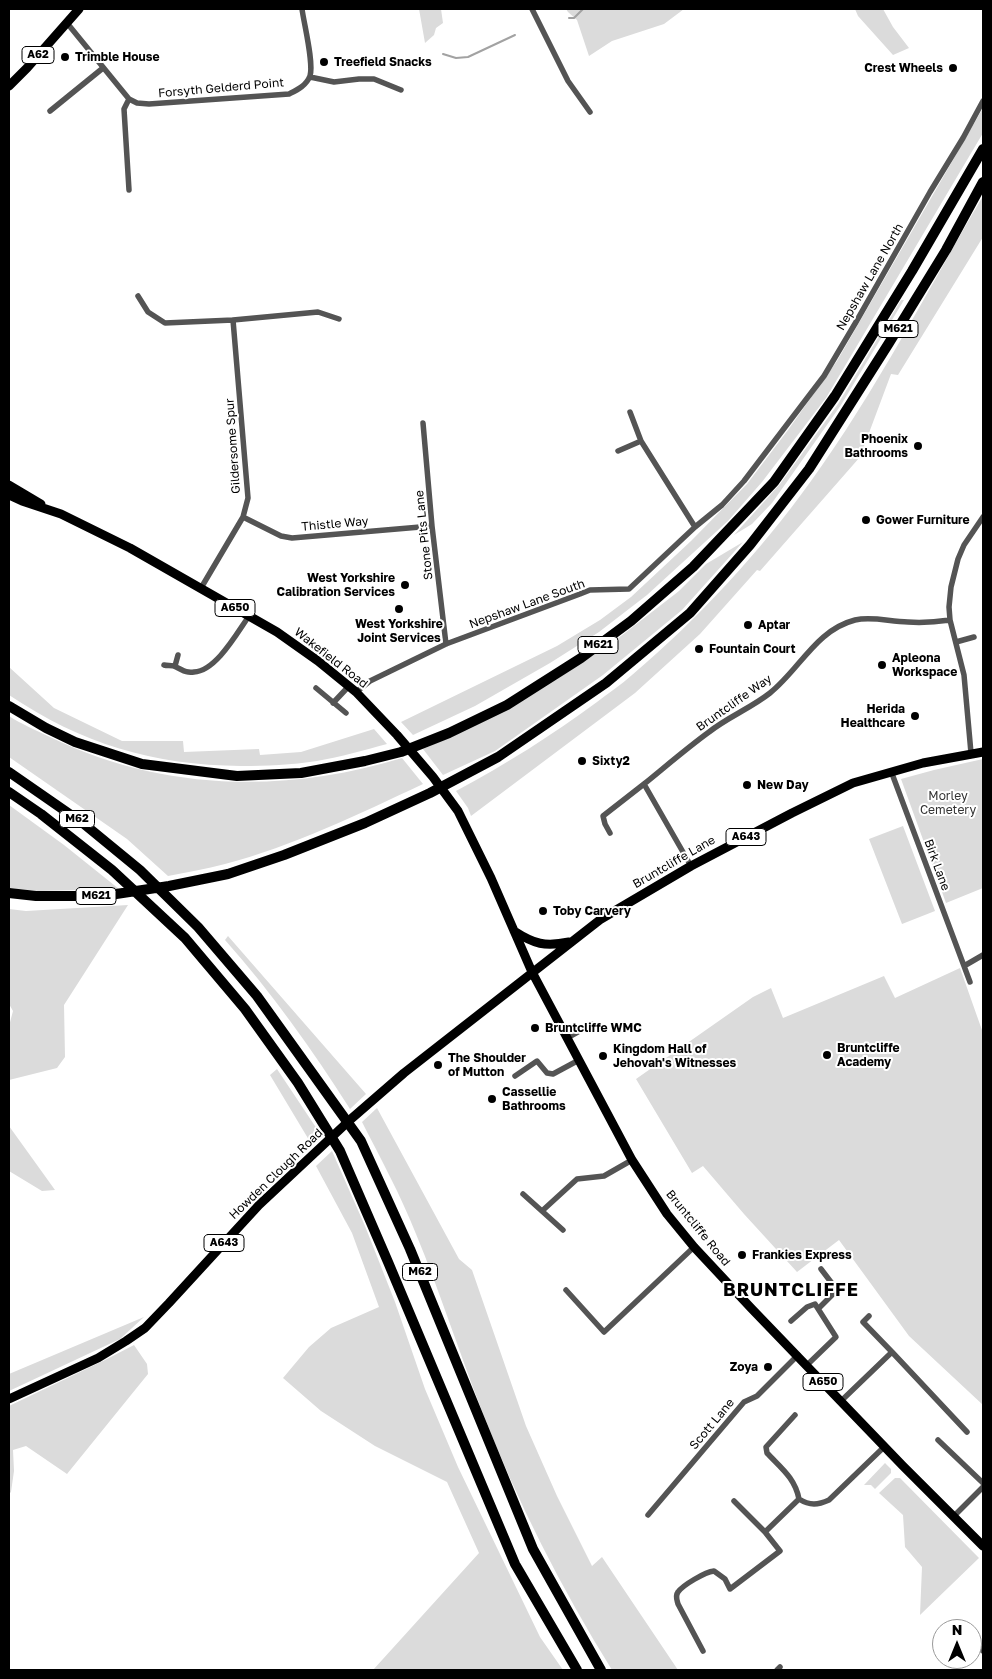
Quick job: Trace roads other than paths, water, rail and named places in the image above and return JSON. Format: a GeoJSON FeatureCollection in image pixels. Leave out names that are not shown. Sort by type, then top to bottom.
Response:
{"type":"FeatureCollection","features":[{"type":"Feature","properties":{"kind":"highway","name":"M621"},"geometry":{"type":"LineString","coordinates":[[9,706],[46,728],[75,742],[142,764],[237,776],[301,773],[401,752],[449,733],[508,706],[581,658],[631,621],[694,567],[774,482],[836,396],[983,149]]}},
{"type":"Feature","properties":{"kind":"highway","name":"M621"},"geometry":{"type":"LineString","coordinates":[[9,893],[36,896],[103,896],[169,886],[228,874],[284,855],[365,823],[430,793],[498,757],[606,683],[690,613],[750,545],[809,469],[946,250],[983,182]]}},
{"type":"Feature","properties":{"kind":"highway"},"geometry":{"type":"LineString","coordinates":[[9,765],[84,824]]}},
{"type":"Feature","properties":{"kind":"highway","name":"M62"},"geometry":{"type":"LineString","coordinates":[[9,772],[84,824],[140,870],[180,909],[257,996],[361,1141],[410,1249],[534,1549],[601,1670]]}},
{"type":"Feature","properties":{"kind":"highway","name":"M62"},"geometry":{"type":"LineString","coordinates":[[9,792],[41,814],[112,870],[185,938],[245,1008],[298,1083],[340,1152],[392,1270],[515,1564],[577,1670]]}},
{"type":"Feature","properties":{"kind":"main road","name":"A62"},"geometry":{"type":"LineString","coordinates":[[9,86],[79,9]]}},
{"type":"Feature","properties":{"kind":"main road","name":"Wakefield Road"},"geometry":{"type":"LineString","coordinates":[[9,485],[52,510],[130,548],[277,632],[318,661],[356,692],[423,765],[458,811],[491,878],[532,972]]}},
{"type":"Feature","properties":{"kind":"main road","name":"Wakefield Road"},"geometry":{"type":"LineString","coordinates":[[9,495],[22,502],[52,510]]}},
{"type":"Feature","properties":{"kind":"main road","name":"Bruntcliffe Lane"},"geometry":{"type":"LineString","coordinates":[[532,972],[601,919],[691,866],[850,784],[891,771],[983,752]]}},
{"type":"Feature","properties":{"kind":"main road"},"geometry":{"type":"LineString","coordinates":[[514,930],[526,939],[539,944],[571,942]]}},
{"type":"Feature","properties":{"kind":"main road","name":"Bruntcliffe Road"},"geometry":{"type":"LineString","coordinates":[[532,972],[632,1160],[667,1214],[694,1247],[798,1355],[840,1402],[983,1546]]}},
{"type":"Feature","properties":{"kind":"main road","name":"Howden Clough Road"},"geometry":{"type":"LineString","coordinates":[[9,1399],[98,1358],[145,1328],[259,1205],[315,1152],[404,1073],[532,972]]}},
{"type":"Feature","properties":{"kind":"street"},"geometry":{"type":"LineString","coordinates":[[302,9],[311,64],[310,77],[334,82],[374,79],[401,90]]}},
{"type":"Feature","properties":{"kind":"street"},"geometry":{"type":"LineString","coordinates":[[532,9],[568,81],[590,112]]}},
{"type":"Feature","properties":{"kind":"street"},"geometry":{"type":"LineString","coordinates":[[67,23],[129,99],[124,109],[129,190]]}},
{"type":"Feature","properties":{"kind":"street"},"geometry":{"type":"LineString","coordinates":[[50,111],[103,68]]}},
{"type":"Feature","properties":{"kind":"street","name":"Forsyth Gelderd Point"},"geometry":{"type":"LineString","coordinates":[[129,99],[137,103],[149,104],[289,94],[301,88],[310,77]]}},
{"type":"Feature","properties":{"kind":"street","name":"Nepshaw Lane North"},"geometry":{"type":"LineString","coordinates":[[764,456],[824,376],[983,101]]}},
{"type":"Feature","properties":{"kind":"street"},"geometry":{"type":"LineString","coordinates":[[138,296],[148,312],[164,323],[233,320],[318,312],[339,319]]}},
{"type":"Feature","properties":{"kind":"street","name":"Gildersome Spur"},"geometry":{"type":"LineString","coordinates":[[201,588],[243,517],[248,498],[233,320]]}},
{"type":"Feature","properties":{"kind":"street"},"geometry":{"type":"LineString","coordinates":[[630,412],[640,441],[694,527]]}},
{"type":"Feature","properties":{"kind":"street","name":"Stone Pits Lane"},"geometry":{"type":"LineString","coordinates":[[423,423],[432,526],[446,644]]}},
{"type":"Feature","properties":{"kind":"street"},"geometry":{"type":"LineString","coordinates":[[618,451],[640,441]]}},
{"type":"Feature","properties":{"kind":"street","name":"Nepshaw Lane South"},"geometry":{"type":"LineString","coordinates":[[356,692],[370,681],[446,644],[590,590],[628,589],[694,527],[722,505],[764,456]]}},
{"type":"Feature","properties":{"kind":"street"},"geometry":{"type":"LineString","coordinates":[[971,753],[967,698],[950,620],[949,607],[958,560],[964,545],[983,516]]}},
{"type":"Feature","properties":{"kind":"street","name":"Thistle Way"},"geometry":{"type":"LineString","coordinates":[[243,517],[281,536],[292,538],[432,526]]}},
{"type":"Feature","properties":{"kind":"street"},"geometry":{"type":"LineString","coordinates":[[164,665],[175,666],[184,672],[201,671],[208,667],[224,651],[249,616]]}},
{"type":"Feature","properties":{"kind":"street","name":"Bruntcliffe Way"},"geometry":{"type":"LineString","coordinates":[[610,833],[603,816],[709,731],[770,693],[784,680],[816,643],[835,627],[868,618],[907,622],[950,620]]}},
{"type":"Feature","properties":{"kind":"street"},"geometry":{"type":"LineString","coordinates":[[956,642],[974,637]]}},
{"type":"Feature","properties":{"kind":"street"},"geometry":{"type":"LineString","coordinates":[[175,666],[178,655]]}},
{"type":"Feature","properties":{"kind":"street"},"geometry":{"type":"LineString","coordinates":[[333,703],[349,686]]}},
{"type":"Feature","properties":{"kind":"street"},"geometry":{"type":"LineString","coordinates":[[316,688],[346,714]]}},
{"type":"Feature","properties":{"kind":"street","name":"Birk Lane"},"geometry":{"type":"LineString","coordinates":[[891,771],[970,982]]}},
{"type":"Feature","properties":{"kind":"street"},"geometry":{"type":"LineString","coordinates":[[644,784],[691,866]]}},
{"type":"Feature","properties":{"kind":"street"},"geometry":{"type":"LineString","coordinates":[[964,966],[983,955]]}},
{"type":"Feature","properties":{"kind":"street"},"geometry":{"type":"LineString","coordinates":[[567,1038],[592,1024]]}},
{"type":"Feature","properties":{"kind":"street"},"geometry":{"type":"LineString","coordinates":[[515,1076],[538,1061],[547,1073],[553,1074],[579,1060]]}},
{"type":"Feature","properties":{"kind":"street"},"geometry":{"type":"LineString","coordinates":[[542,1211],[577,1179],[604,1176],[632,1160]]}},
{"type":"Feature","properties":{"kind":"street"},"geometry":{"type":"LineString","coordinates":[[523,1194],[563,1230]]}},
{"type":"Feature","properties":{"kind":"street"},"geometry":{"type":"LineString","coordinates":[[566,1290],[604,1332],[694,1247]]}},
{"type":"Feature","properties":{"kind":"street"},"geometry":{"type":"LineString","coordinates":[[819,1308],[837,1290],[821,1269]]}},
{"type":"Feature","properties":{"kind":"street"},"geometry":{"type":"LineString","coordinates":[[791,1322],[807,1307],[815,1304],[836,1337],[807,1365]]}},
{"type":"Feature","properties":{"kind":"street"},"geometry":{"type":"LineString","coordinates":[[868,1316],[861,1324],[892,1352],[967,1432]]}},
{"type":"Feature","properties":{"kind":"street"},"geometry":{"type":"LineString","coordinates":[[840,1402],[892,1352]]}},
{"type":"Feature","properties":{"kind":"street","name":"Scott Lane"},"geometry":{"type":"LineString","coordinates":[[648,1515],[744,1402],[757,1396],[798,1355]]}},
{"type":"Feature","properties":{"kind":"street"},"geometry":{"type":"LineString","coordinates":[[795,1415],[766,1447],[767,1452],[793,1480],[799,1499],[807,1504],[818,1505],[829,1500],[884,1446]]}},
{"type":"Feature","properties":{"kind":"street"},"geometry":{"type":"LineString","coordinates":[[938,1440],[983,1482]]}},
{"type":"Feature","properties":{"kind":"street"},"geometry":{"type":"LineString","coordinates":[[954,1516],[983,1487]]}},
{"type":"Feature","properties":{"kind":"street"},"geometry":{"type":"LineString","coordinates":[[765,1532],[799,1499]]}},
{"type":"Feature","properties":{"kind":"street"},"geometry":{"type":"LineString","coordinates":[[703,1650],[678,1604],[676,1598],[678,1591],[706,1571],[714,1571],[724,1579],[730,1589],[780,1551],[765,1532],[734,1501]]}},
{"type":"Feature","properties":{"kind":"waterway"},"geometry":{"type":"LineString","coordinates":[[569,18],[574,18],[583,9]]}},
{"type":"Feature","properties":{"kind":"waterway"},"geometry":{"type":"LineString","coordinates":[[443,54],[456,58],[468,57],[515,35]]}},
{"type":"Feature","properties":{"kind":"place","name":"Trimble House"},"geometry":{"type":"Point","coordinates":[65,57]}},
{"type":"Feature","properties":{"kind":"place","name":"Treefield Snacks"},"geometry":{"type":"Point","coordinates":[324,62]}},
{"type":"Feature","properties":{"kind":"place","name":"Crest Wheels"},"geometry":{"type":"Point","coordinates":[953,68]}},
{"type":"Feature","properties":{"kind":"place","name":"Phoenix Bathrooms"},"geometry":{"type":"Point","coordinates":[918,446]}},
{"type":"Feature","properties":{"kind":"place","name":"Gower Furniture"},"geometry":{"type":"Point","coordinates":[866,520]}},
{"type":"Feature","properties":{"kind":"place","name":"West Yorkshire Calibration Services"},"geometry":{"type":"Point","coordinates":[405,585]}},
{"type":"Feature","properties":{"kind":"place","name":"West Yorkshire Joint Services"},"geometry":{"type":"Point","coordinates":[399,609]}},
{"type":"Feature","properties":{"kind":"place","name":"Aptar"},"geometry":{"type":"Point","coordinates":[748,625]}},
{"type":"Feature","properties":{"kind":"place","name":"Fountain Court"},"geometry":{"type":"Point","coordinates":[699,649]}},
{"type":"Feature","properties":{"kind":"place","name":"Apleona Workspace"},"geometry":{"type":"Point","coordinates":[882,665]}},
{"type":"Feature","properties":{"kind":"place","name":"Herida Healthcare"},"geometry":{"type":"Point","coordinates":[915,716]}},
{"type":"Feature","properties":{"kind":"place","name":"Sixty2"},"geometry":{"type":"Point","coordinates":[582,761]}},
{"type":"Feature","properties":{"kind":"place","name":"New Day"},"geometry":{"type":"Point","coordinates":[747,785]}},
{"type":"Feature","properties":{"kind":"place","name":"Toby Carvery"},"geometry":{"type":"Point","coordinates":[543,911]}},
{"type":"Feature","properties":{"kind":"place","name":"Bruntcliffe WMC"},"geometry":{"type":"Point","coordinates":[535,1028]}},
{"type":"Feature","properties":{"kind":"place","name":"Bruntcliffe Academy"},"geometry":{"type":"Point","coordinates":[827,1055]}},
{"type":"Feature","properties":{"kind":"place","name":"Kingdom Hall of Jehovah's Witnesses"},"geometry":{"type":"Point","coordinates":[603,1056]}},
{"type":"Feature","properties":{"kind":"place","name":"The Shoulder of Mutton"},"geometry":{"type":"Point","coordinates":[438,1065]}},
{"type":"Feature","properties":{"kind":"place","name":"Cassellie Bathrooms"},"geometry":{"type":"Point","coordinates":[492,1099]}},
{"type":"Feature","properties":{"kind":"place","name":"Frankies Express"},"geometry":{"type":"Point","coordinates":[742,1255]}},
{"type":"Feature","properties":{"kind":"place","name":"Zoya"},"geometry":{"type":"Point","coordinates":[768,1367]}},
{"type":"Feature","properties":{"kind":"district","name":"BRUNTCLIFFE"},"geometry":{"type":"Point","coordinates":[791,1290]}},
{"type":"Feature","properties":{"kind":"park label","name":"Morley Cemetery"},"geometry":{"type":"Point","coordinates":[948,803]}}]}
